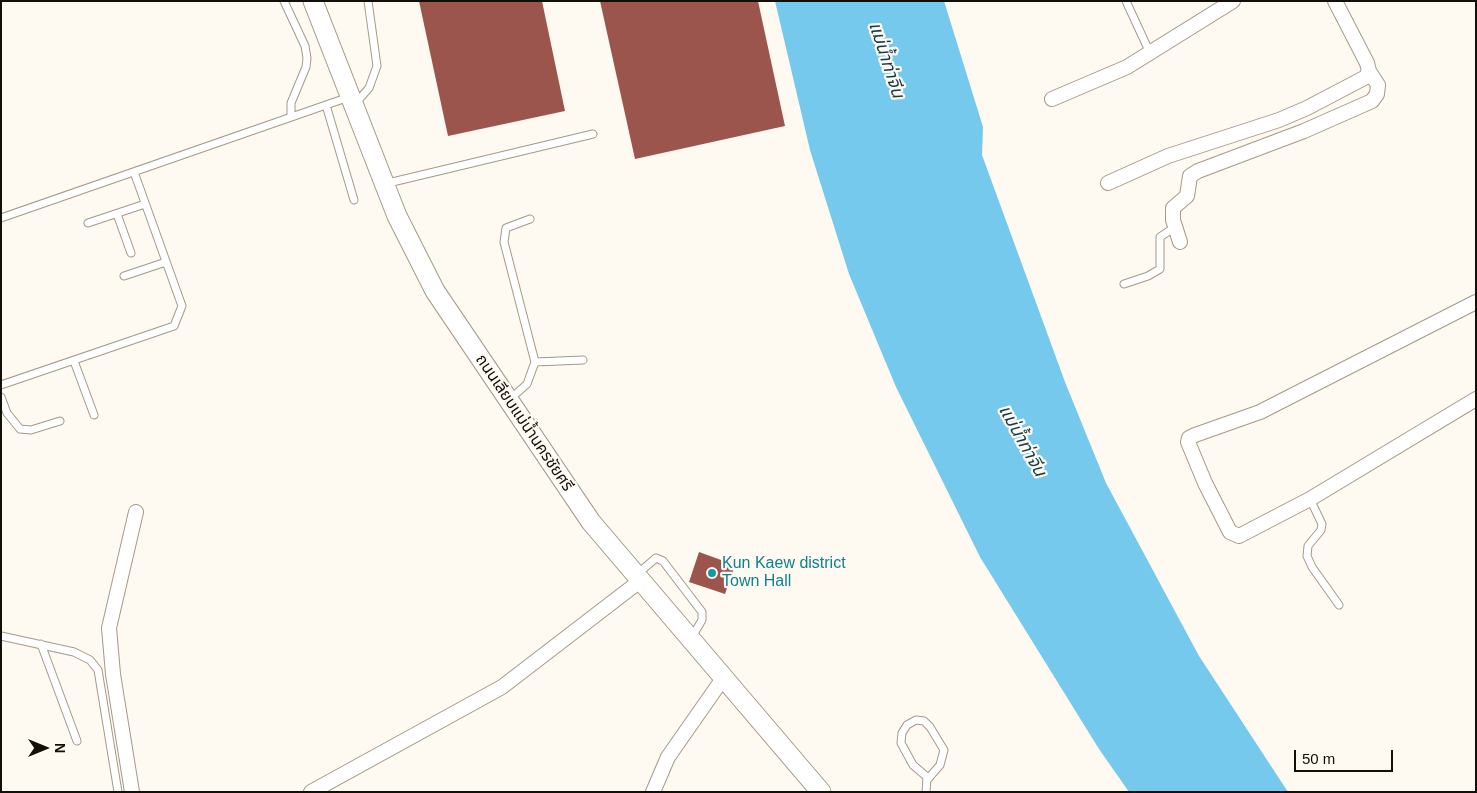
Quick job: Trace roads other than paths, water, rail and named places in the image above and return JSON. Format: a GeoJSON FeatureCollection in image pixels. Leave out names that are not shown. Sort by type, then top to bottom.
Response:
{"type":"FeatureCollection","features":[{"type":"Feature","properties":{"kind":"main road","name":"ถนนเลียบแม่น้ำนครชัยศรี"},"geometry":{"type":"LineString","coordinates":[[313,1],[397,216],[436,291],[591,522],[821,792]]}},
{"type":"Feature","properties":{"kind":"street"},"geometry":{"type":"LineString","coordinates":[[1052,99],[1119,70],[1150,53],[1233,1]]}},
{"type":"Feature","properties":{"kind":"street"},"geometry":{"type":"LineString","coordinates":[[1180,242],[1175,227],[1173,208],[1187,196],[1190,176],[1198,171],[1304,131],[1372,101],[1377,94],[1378,85],[1369,71],[1367,63],[1335,1]]}},
{"type":"Feature","properties":{"kind":"street"},"geometry":{"type":"LineString","coordinates":[[1108,183],[1154,161],[1279,120],[1307,108],[1359,82],[1366,77],[1369,71]]}},
{"type":"Feature","properties":{"kind":"street"},"geometry":{"type":"LineString","coordinates":[[1476,302],[1260,412],[1189,438],[1189,448],[1230,532],[1239,536],[1310,500],[1476,399]]}},
{"type":"Feature","properties":{"kind":"street"},"geometry":{"type":"LineString","coordinates":[[132,792],[113,674],[109,628],[136,512]]}},
{"type":"Feature","properties":{"kind":"street"},"geometry":{"type":"LineString","coordinates":[[311,792],[502,687],[638,578]]}},
{"type":"Feature","properties":{"kind":"street"},"geometry":{"type":"LineString","coordinates":[[652,792],[668,757],[724,677]]}},
{"type":"Feature","properties":{"kind":"lane"},"geometry":{"type":"LineString","coordinates":[[284,1],[305,46],[307,58],[306,67],[291,103],[291,117]]}},
{"type":"Feature","properties":{"kind":"lane"},"geometry":{"type":"LineString","coordinates":[[1,218],[326,105],[351,101],[369,88],[377,66],[368,1]]}},
{"type":"Feature","properties":{"kind":"lane"},"geometry":{"type":"LineString","coordinates":[[1126,1],[1150,53]]}},
{"type":"Feature","properties":{"kind":"lane"},"geometry":{"type":"LineString","coordinates":[[326,105],[354,200]]}},
{"type":"Feature","properties":{"kind":"lane"},"geometry":{"type":"LineString","coordinates":[[384,184],[593,134]]}},
{"type":"Feature","properties":{"kind":"lane"},"geometry":{"type":"LineString","coordinates":[[1,386],[174,326],[182,306],[134,172]]}},
{"type":"Feature","properties":{"kind":"lane"},"geometry":{"type":"LineString","coordinates":[[88,223],[145,204]]}},
{"type":"Feature","properties":{"kind":"lane"},"geometry":{"type":"LineString","coordinates":[[116,214],[131,253]]}},
{"type":"Feature","properties":{"kind":"lane"},"geometry":{"type":"LineString","coordinates":[[508,400],[527,384],[535,362],[504,242],[506,228],[530,219]]}},
{"type":"Feature","properties":{"kind":"lane"},"geometry":{"type":"LineString","coordinates":[[1124,284],[1148,276],[1160,269],[1160,237],[1175,227]]}},
{"type":"Feature","properties":{"kind":"lane"},"geometry":{"type":"LineString","coordinates":[[124,276],[166,262]]}},
{"type":"Feature","properties":{"kind":"lane"},"geometry":{"type":"LineString","coordinates":[[74,360],[94,415]]}},
{"type":"Feature","properties":{"kind":"lane"},"geometry":{"type":"LineString","coordinates":[[535,362],[583,360]]}},
{"type":"Feature","properties":{"kind":"lane"},"geometry":{"type":"LineString","coordinates":[[1,397],[4,414],[20,429],[30,430],[60,421]]}},
{"type":"Feature","properties":{"kind":"lane"},"geometry":{"type":"LineString","coordinates":[[1310,500],[1321,519],[1321,530],[1308,546],[1307,556],[1312,567],[1339,605]]}},
{"type":"Feature","properties":{"kind":"lane"},"geometry":{"type":"LineString","coordinates":[[638,578],[656,558],[663,561],[702,612],[702,620],[690,640]]}},
{"type":"Feature","properties":{"kind":"lane"},"geometry":{"type":"LineString","coordinates":[[1,636],[74,652],[90,660],[98,670],[118,792]]}},
{"type":"Feature","properties":{"kind":"lane"},"geometry":{"type":"LineString","coordinates":[[41,644],[77,741]]}},
{"type":"Feature","properties":{"kind":"lane"},"geometry":{"type":"LineString","coordinates":[[926,792],[927,780],[924,774],[913,765],[902,743],[902,732],[906,725],[916,720],[924,721],[930,726],[944,750],[940,765],[927,780]]}},
{"type":"Feature","properties":{"kind":"water","name":"แม่น้ำท่าจีน"},"geometry":{"type":"Polygon","coordinates":[[[775,1],[944,1],[983,127],[982,155],[1065,382],[1106,483],[1199,656],[1288,792],[1129,792],[1099,749],[980,557],[896,387],[849,274],[810,150],[775,1]]]}},
{"type":"Feature","properties":{"kind":"place","name":"Kun Kaew district Town Hall"},"geometry":{"type":"Point","coordinates":[712,573]}}]}
